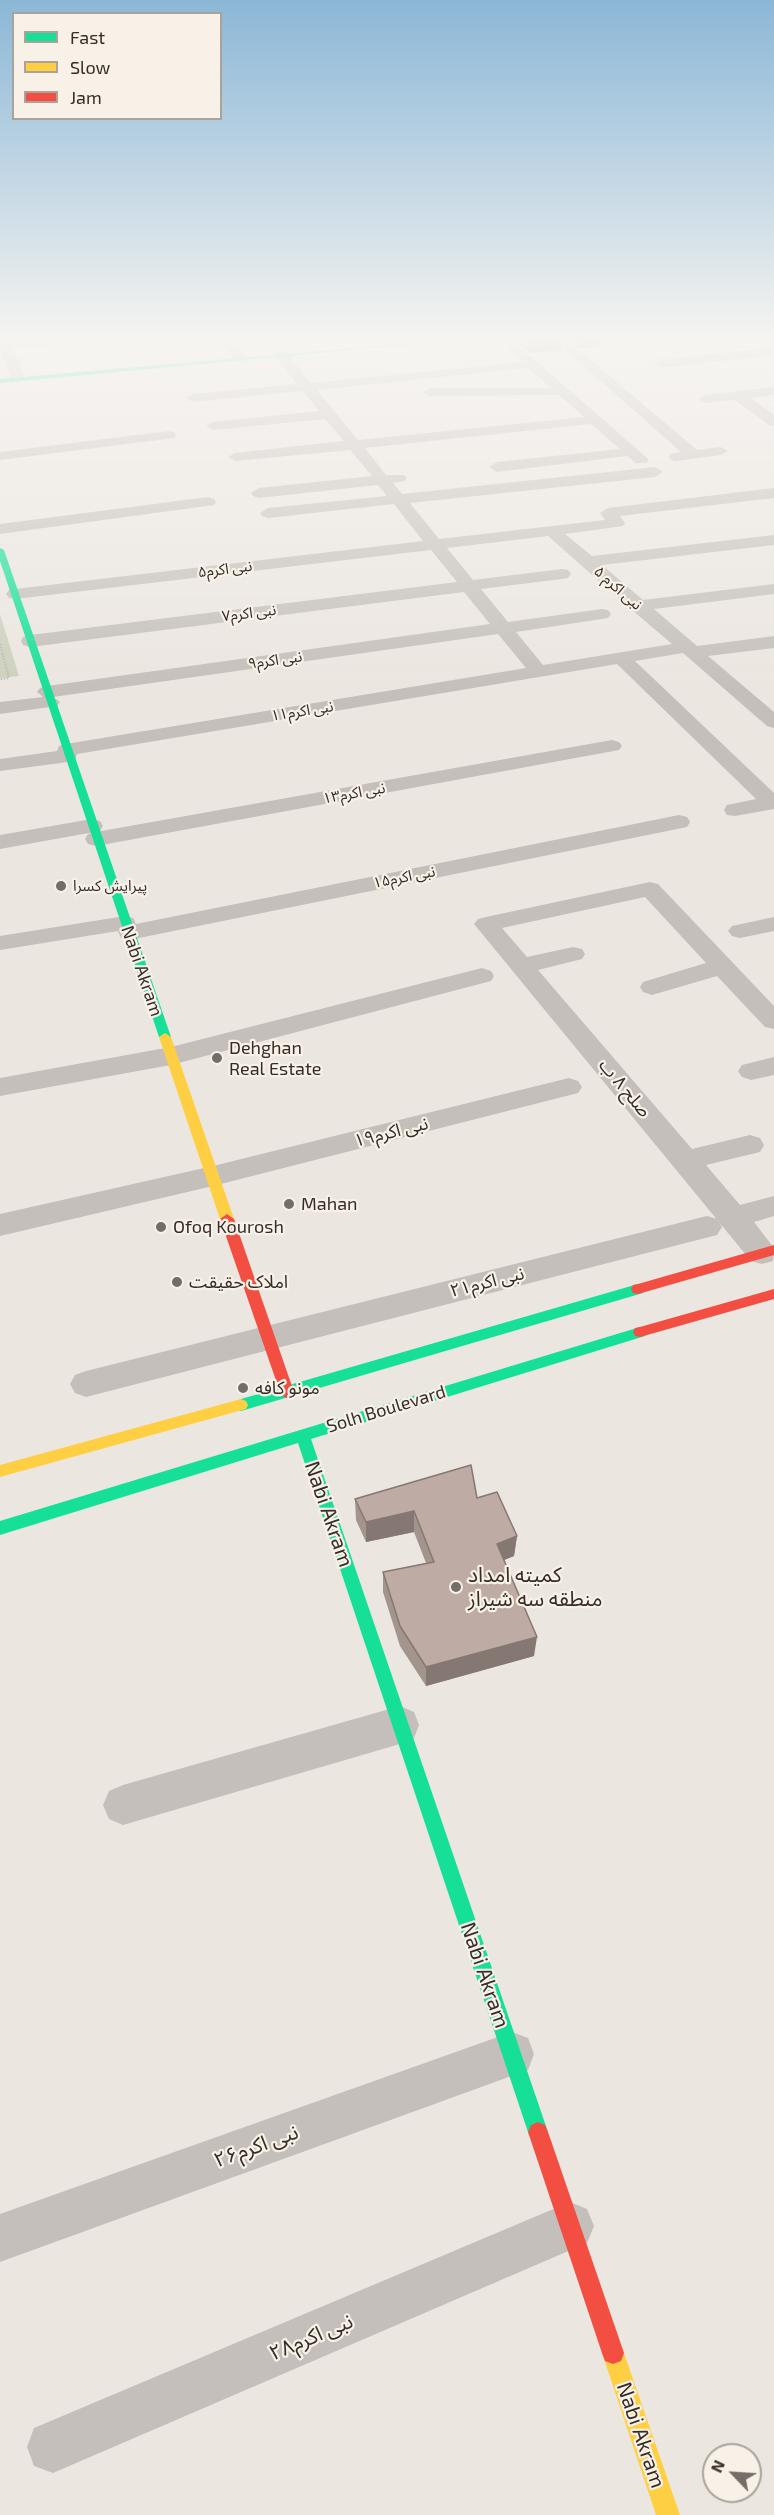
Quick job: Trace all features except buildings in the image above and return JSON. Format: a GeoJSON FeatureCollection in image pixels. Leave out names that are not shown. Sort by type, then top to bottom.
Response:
{"type":"FeatureCollection","features":[{"type":"Feature","properties":{"kind":"street"},"geometry":{"type":"LineString","coordinates":[[364,457],[538,672]]}},
{"type":"Feature","properties":{"kind":"street"},"geometry":{"type":"LineString","coordinates":[[476,469],[582,457]]}},
{"type":"Feature","properties":{"kind":"street"},"geometry":{"type":"LineString","coordinates":[[651,457],[660,465]]}},
{"type":"Feature","properties":{"kind":"street"},"geometry":{"type":"LineString","coordinates":[[268,513],[530,484],[660,465],[686,457]]}},
{"type":"Feature","properties":{"kind":"street"},"geometry":{"type":"LineString","coordinates":[[259,493],[417,476]]}},
{"type":"Feature","properties":{"kind":"street"},"geometry":{"type":"LineString","coordinates":[[760,477],[774,488]]}},
{"type":"Feature","properties":{"kind":"street"},"geometry":{"type":"LineString","coordinates":[[435,544],[617,523],[608,513],[774,493]]}},
{"type":"Feature","properties":{"kind":"street"},"geometry":{"type":"LineString","coordinates":[[0,529],[208,502]]}},
{"type":"Feature","properties":{"kind":"street","name":"نبی اکرم ۵"},"geometry":{"type":"LineString","coordinates":[[551,530],[690,650],[766,707],[774,722]]}},
{"type":"Feature","properties":{"kind":"street"},"geometry":{"type":"LineString","coordinates":[[588,562],[774,540]]}},
{"type":"Feature","properties":{"kind":"street","name":"نبی اکرم۵"},"geometry":{"type":"LineString","coordinates":[[15,594],[435,544]]}},
{"type":"Feature","properties":{"kind":"street","name":"Nabi Akram"},"geometry":{"type":"LineString","coordinates":[[0,550],[94,833],[287,1392]]}},
{"type":"Feature","properties":{"kind":"street","name":"نبی اکرم۷"},"geometry":{"type":"LineString","coordinates":[[30,642],[562,574]]}},
{"type":"Feature","properties":{"kind":"street"},"geometry":{"type":"LineString","coordinates":[[639,606],[774,589]]}},
{"type":"Feature","properties":{"kind":"street","name":"نبی اکرم۹"},"geometry":{"type":"LineString","coordinates":[[0,708],[48,697],[602,614]]}},
{"type":"Feature","properties":{"kind":"street","name":"نبی اکرم۱۱"},"geometry":{"type":"LineString","coordinates":[[0,765],[621,658],[774,642]]}},
{"type":"Feature","properties":{"kind":"street"},"geometry":{"type":"LineString","coordinates":[[621,658],[773,803]]}},
{"type":"Feature","properties":{"kind":"street","name":"نبی اکرم۱۳"},"geometry":{"type":"LineString","coordinates":[[0,842],[94,833],[612,747]]}},
{"type":"Feature","properties":{"kind":"street"},"geometry":{"type":"LineString","coordinates":[[735,810],[773,803]]}},
{"type":"Feature","properties":{"kind":"street","name":"نبی اکرم۱۵"},"geometry":{"type":"LineString","coordinates":[[0,943],[127,928],[679,822]]}},
{"type":"Feature","properties":{"kind":"street","name":"صلح ۸ ب"},"geometry":{"type":"LineString","coordinates":[[723,966],[650,889],[486,924],[686,1160],[721,1222],[768,1252]]}},
{"type":"Feature","properties":{"kind":"street"},"geometry":{"type":"LineString","coordinates":[[740,931],[774,924]]}},
{"type":"Feature","properties":{"kind":"street"},"geometry":{"type":"LineString","coordinates":[[522,966],[573,954]]}},
{"type":"Feature","properties":{"kind":"street"},"geometry":{"type":"LineString","coordinates":[[652,987],[723,966],[774,1021]]}},
{"type":"Feature","properties":{"kind":"street"},"geometry":{"type":"LineString","coordinates":[[0,1087],[171,1056],[482,976]]}},
{"type":"Feature","properties":{"kind":"street","name":"نبی اکرم۱۹"},"geometry":{"type":"LineString","coordinates":[[0,1224],[213,1176],[569,1088]]}},
{"type":"Feature","properties":{"kind":"street"},"geometry":{"type":"LineString","coordinates":[[686,1160],[750,1145]]}},
{"type":"Feature","properties":{"kind":"street","name":"نبی اکرم۲۱"},"geometry":{"type":"LineString","coordinates":[[86,1384],[721,1222],[774,1206]]}},
{"type":"Feature","properties":{"kind":"street"},"geometry":{"type":"LineString","coordinates":[[0,1472],[287,1392],[586,1303],[768,1252]]}},
{"type":"Feature","properties":{"kind":"street","name":"Solh Boulevard"},"geometry":{"type":"LineString","coordinates":[[0,1528],[649,1329],[774,1294]]}},
{"type":"Feature","properties":{"kind":"street","name":"Nabi Akram"},"geometry":{"type":"LineString","coordinates":[[302,1434],[668,2515]]}},
{"type":"Feature","properties":{"kind":"street"},"geometry":{"type":"LineString","coordinates":[[123,1806],[400,1725]]}},
{"type":"Feature","properties":{"kind":"street","name":"نبی اکرم۲۶"},"geometry":{"type":"LineString","coordinates":[[1,2238],[512,2054]]}},
{"type":"Feature","properties":{"kind":"street","name":"نبی اکرم۲۸"},"geometry":{"type":"LineString","coordinates":[[53,2447],[570,2226]]}},
{"type":"Feature","properties":{"kind":"path"},"geometry":{"type":"LineString","coordinates":[[0,644],[9,678],[0,679]]}},
{"type":"Feature","properties":{"kind":"green space"},"geometry":{"type":"Polygon","coordinates":[[[0,614],[19,676],[0,678],[0,614]]]}},
{"type":"Feature","properties":{"kind":"traffic: fast"},"geometry":{"type":"LineString","coordinates":[[0,550],[165,1037]]}},
{"type":"Feature","properties":{"kind":"traffic: fast"},"geometry":{"type":"LineString","coordinates":[[241,1405],[638,1289]]}},
{"type":"Feature","properties":{"kind":"traffic: fast"},"geometry":{"type":"LineString","coordinates":[[0,1528],[640,1332]]}},
{"type":"Feature","properties":{"kind":"traffic: fast"},"geometry":{"type":"LineString","coordinates":[[302,1434],[538,2132]]}},
{"type":"Feature","properties":{"kind":"traffic: slow"},"geometry":{"type":"LineString","coordinates":[[165,1037],[227,1219]]}},
{"type":"Feature","properties":{"kind":"traffic: slow"},"geometry":{"type":"LineString","coordinates":[[0,1471],[241,1405]]}},
{"type":"Feature","properties":{"kind":"traffic: slow"},"geometry":{"type":"LineString","coordinates":[[613,2353],[668,2515]]}},
{"type":"Feature","properties":{"kind":"traffic: jam"},"geometry":{"type":"LineString","coordinates":[[227,1219],[287,1392]]}},
{"type":"Feature","properties":{"kind":"traffic: jam"},"geometry":{"type":"LineString","coordinates":[[638,1289],[774,1250]]}},
{"type":"Feature","properties":{"kind":"traffic: jam"},"geometry":{"type":"LineString","coordinates":[[640,1332],[774,1294]]}},
{"type":"Feature","properties":{"kind":"traffic: jam"},"geometry":{"type":"LineString","coordinates":[[538,2132],[613,2353]]}},
{"type":"Feature","properties":{"kind":"place","name":"پیرایش کسرا"},"geometry":{"type":"Point","coordinates":[61,886]}},
{"type":"Feature","properties":{"kind":"place","name":"Dehghan Real Estate"},"geometry":{"type":"Point","coordinates":[217,1058]}},
{"type":"Feature","properties":{"kind":"place","name":"Mahan"},"geometry":{"type":"Point","coordinates":[289,1204]}},
{"type":"Feature","properties":{"kind":"place","name":"Ofoq Kourosh"},"geometry":{"type":"Point","coordinates":[161,1227]}},
{"type":"Feature","properties":{"kind":"place","name":"املاک حقیقت"},"geometry":{"type":"Point","coordinates":[177,1282]}},
{"type":"Feature","properties":{"kind":"place","name":"مونو کافه"},"geometry":{"type":"Point","coordinates":[243,1388]}},
{"type":"Feature","properties":{"kind":"place","name":"کمیته امداد منطقه سه شیراز"},"geometry":{"type":"Point","coordinates":[456,1587]}}]}
